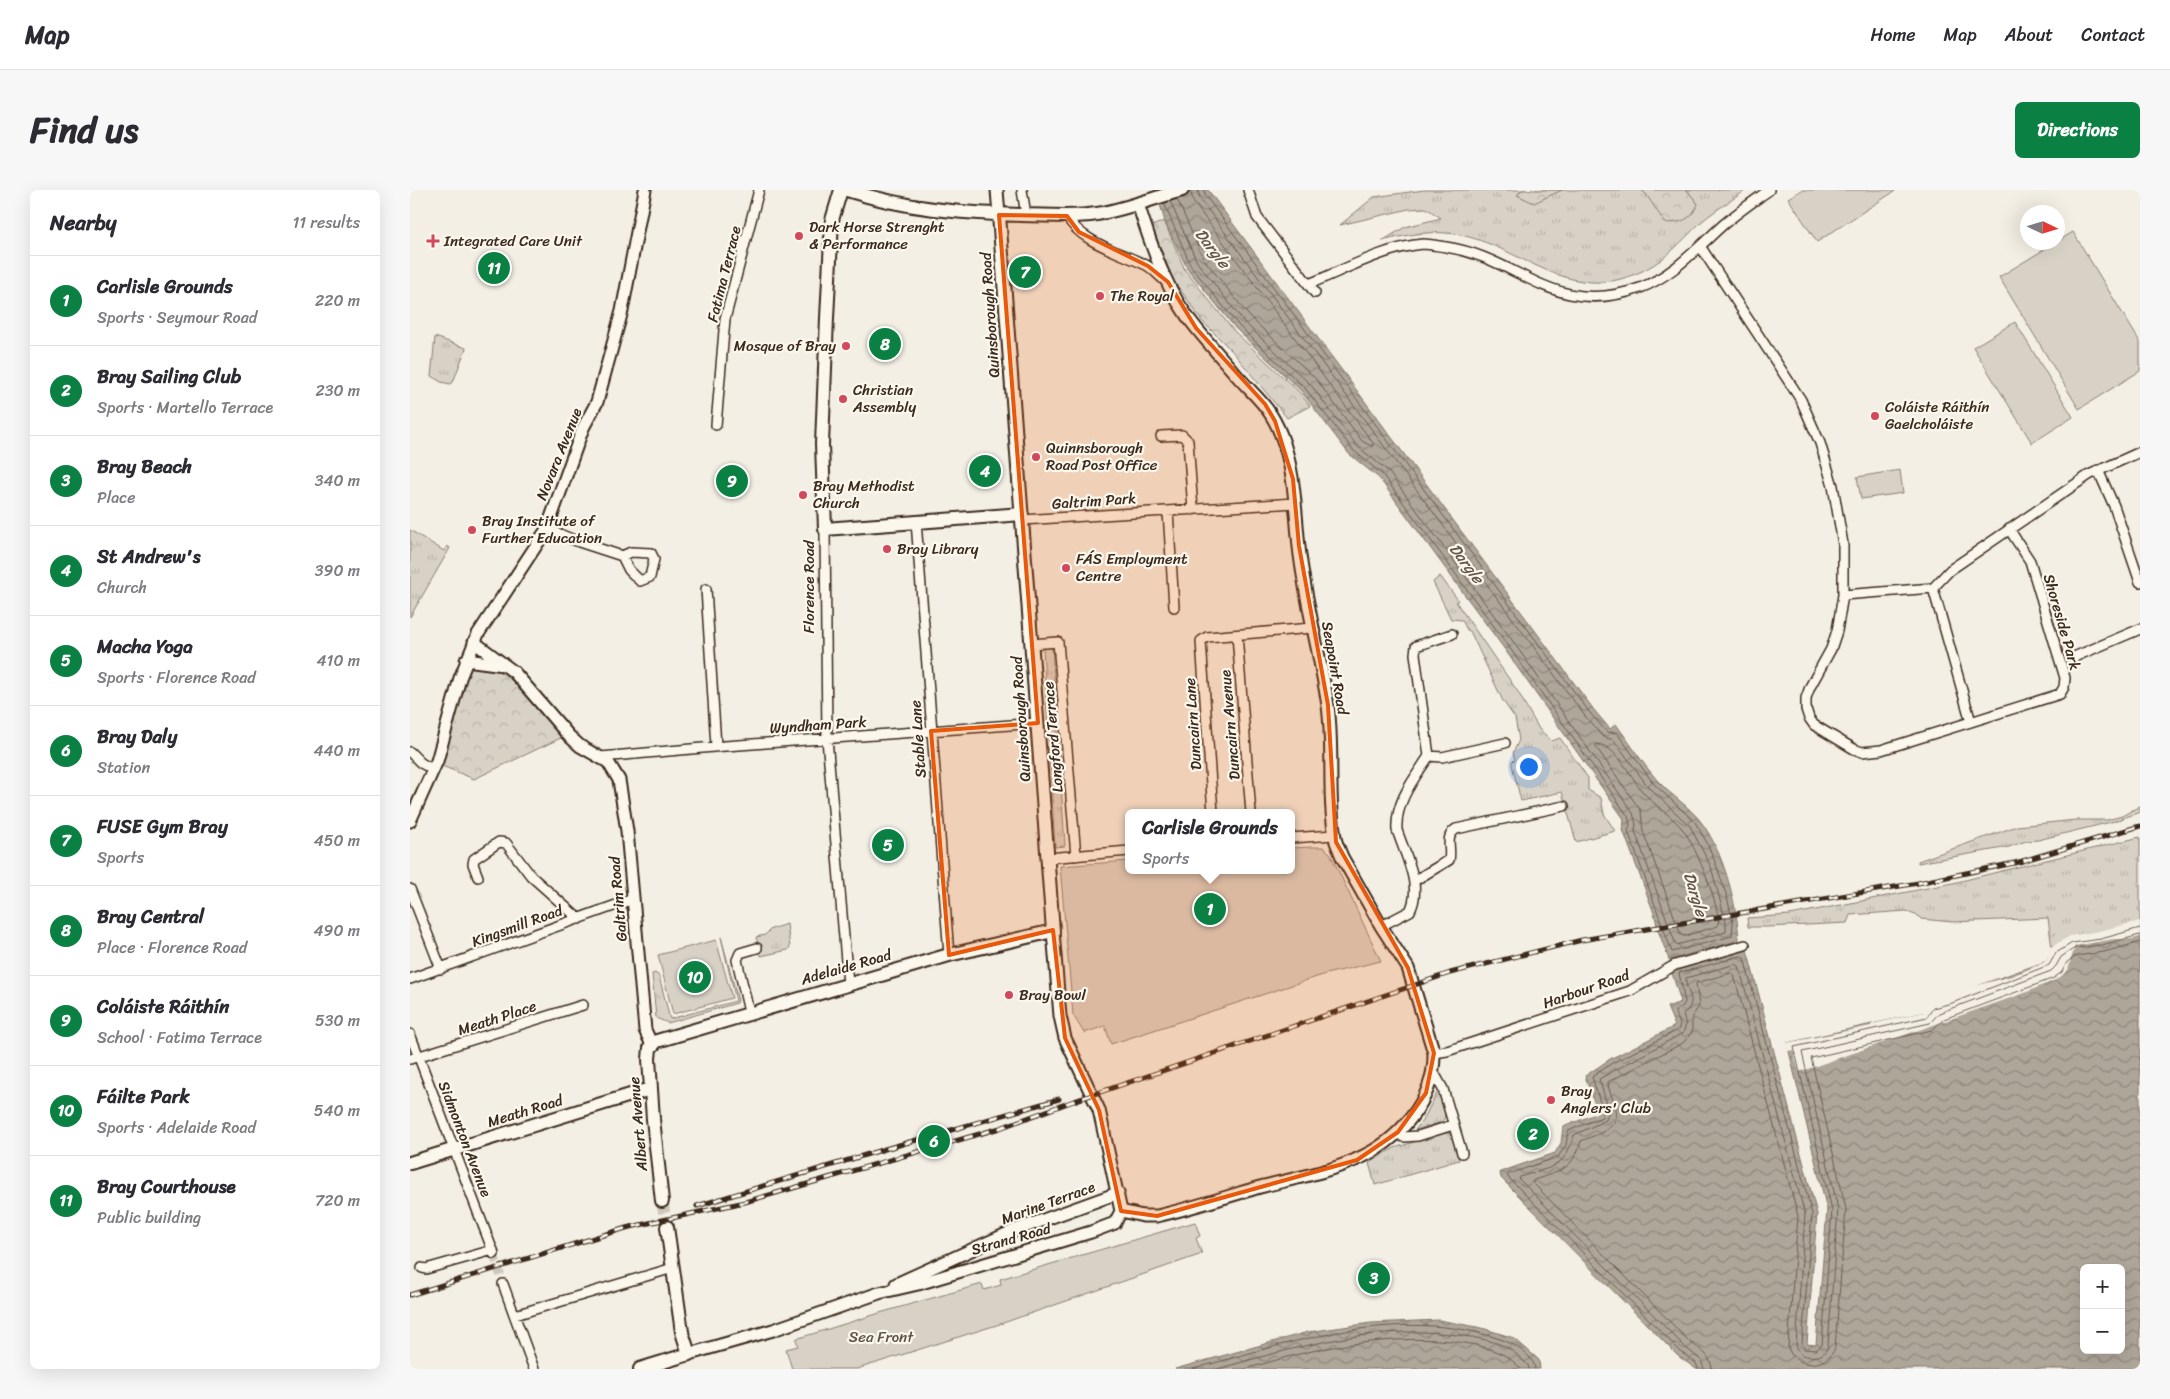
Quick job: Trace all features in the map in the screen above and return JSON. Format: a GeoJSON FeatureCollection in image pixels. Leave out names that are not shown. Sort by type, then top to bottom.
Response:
{"type":"FeatureCollection","features":[{"type":"Feature","properties":{"kind":"main road","name":"Florence Road"},"geometry":{"type":"LineString","coordinates":[[825,529],[822,444],[827,318],[832,220],[841,190]]}},
{"type":"Feature","properties":{"kind":"main road"},"geometry":{"type":"LineString","coordinates":[[847,190],[922,209],[999,215],[1067,216],[1106,212],[1138,204],[1153,195],[1182,190]]}},
{"type":"Feature","properties":{"kind":"main road","name":"Quinsborough Road"},"geometry":{"type":"LineString","coordinates":[[999,215],[1053,932]]}},
{"type":"Feature","properties":{"kind":"main road"},"geometry":{"type":"LineString","coordinates":[[825,529],[916,521],[1022,517]]}},
{"type":"Feature","properties":{"kind":"main road","name":"Adelaide Road"},"geometry":{"type":"LineString","coordinates":[[652,1044],[749,1012],[949,955],[1053,932]]}},
{"type":"Feature","properties":{"kind":"main road","name":"Albert Avenue"},"geometry":{"type":"LineString","coordinates":[[652,1044],[649,1060],[650,1089],[662,1201]]}},
{"type":"Feature","properties":{"kind":"main road","name":"Meath Road"},"geometry":{"type":"LineString","coordinates":[[410,1163],[650,1089]]}},
{"type":"Feature","properties":{"kind":"main road"},"geometry":{"type":"LineString","coordinates":[[667,1227],[682,1332],[688,1354]]}},
{"type":"Feature","properties":{"kind":"main road","name":"Strand Road"},"geometry":{"type":"LineString","coordinates":[[640,1369],[675,1360],[688,1354]]}},
{"type":"Feature","properties":{"kind":"street","name":"Novara Avenue"},"geometry":{"type":"LineString","coordinates":[[410,821],[434,770],[466,660],[495,606],[547,529],[583,428],[600,393],[622,311],[645,190]]}},
{"type":"Feature","properties":{"kind":"street","name":"Fatima Terrace"},"geometry":{"type":"LineString","coordinates":[[716,425],[725,320],[759,190]]}},
{"type":"Feature","properties":{"kind":"street"},"geometry":{"type":"LineString","coordinates":[[997,190],[999,215]]}},
{"type":"Feature","properties":{"kind":"street"},"geometry":{"type":"LineString","coordinates":[[1022,190],[1026,215]]}},
{"type":"Feature","properties":{"kind":"street"},"geometry":{"type":"LineString","coordinates":[[1248,190],[1257,217],[1315,293]]}},
{"type":"Feature","properties":{"kind":"street"},"geometry":{"type":"LineString","coordinates":[[1309,284],[1397,249],[1425,244],[1460,249],[1481,256],[1562,294],[1605,296],[1635,290],[1659,279],[1739,212],[1769,190]]}},
{"type":"Feature","properties":{"kind":"street","name":"Seapoint Road"},"geometry":{"type":"LineString","coordinates":[[1121,1211],[1143,1216],[1166,1214],[1350,1162],[1398,1132],[1421,1103],[1433,1071],[1434,1053],[1408,968],[1381,926],[1342,857],[1334,835],[1328,705],[1312,628],[1299,546],[1288,456],[1270,412],[1196,328],[1177,302],[1148,237],[1138,204]]}},
{"type":"Feature","properties":{"kind":"street"},"geometry":{"type":"LineString","coordinates":[[1067,216],[1072,226],[1079,232],[1148,266],[1159,277],[1168,282]]}},
{"type":"Feature","properties":{"kind":"street"},"geometry":{"type":"LineString","coordinates":[[1700,246],[1801,400],[1820,443],[1839,513],[1844,562],[1843,595],[1933,588],[1950,570],[2098,470],[2140,452]]}},
{"type":"Feature","properties":{"kind":"street"},"geometry":{"type":"LineString","coordinates":[[1161,436],[1182,435],[1188,441],[1193,510]]}},
{"type":"Feature","properties":{"kind":"street"},"geometry":{"type":"LineString","coordinates":[[2098,470],[2114,506],[2140,582]]}},
{"type":"Feature","properties":{"kind":"street","name":"Galtrim Park"},"geometry":{"type":"LineString","coordinates":[[1022,517],[1193,510],[1295,503]]}},
{"type":"Feature","properties":{"kind":"street"},"geometry":{"type":"LineString","coordinates":[[1168,511],[1174,607]]}},
{"type":"Feature","properties":{"kind":"street","name":"Stable Lane"},"geometry":{"type":"LineString","coordinates":[[916,521],[949,955]]}},
{"type":"Feature","properties":{"kind":"street"},"geometry":{"type":"LineString","coordinates":[[547,529],[622,556]]}},
{"type":"Feature","properties":{"kind":"street","name":"Florence Road"},"geometry":{"type":"LineString","coordinates":[[825,529],[827,738],[848,984]]}},
{"type":"Feature","properties":{"kind":"street","name":"Shoreside Park"},"geometry":{"type":"LineString","coordinates":[[1843,595],[1837,631],[1831,649],[1810,687],[1806,709],[1814,725],[1854,749],[1862,752],[1881,750],[2060,694],[2064,687],[2065,678],[2030,561],[2009,529]]}},
{"type":"Feature","properties":{"kind":"street"},"geometry":{"type":"LineString","coordinates":[[1933,588],[1971,722]]}},
{"type":"Feature","properties":{"kind":"street"},"geometry":{"type":"LineString","coordinates":[[706,589],[716,746]]}},
{"type":"Feature","properties":{"kind":"street"},"geometry":{"type":"LineString","coordinates":[[1237,635],[1312,628]]}},
{"type":"Feature","properties":{"kind":"street","name":"Shoreside Park"},"geometry":{"type":"LineString","coordinates":[[2074,657],[2140,629]]}},
{"type":"Feature","properties":{"kind":"street"},"geometry":{"type":"LineString","coordinates":[[1381,926],[1410,910],[1416,894],[1414,881],[1397,830],[1397,813],[1400,804],[1429,756],[1415,654],[1416,646],[1452,634]]}},
{"type":"Feature","properties":{"kind":"street","name":"Duncairn Lane"},"geometry":{"type":"LineString","coordinates":[[1213,809],[1201,643],[1206,637],[1237,635]]}},
{"type":"Feature","properties":{"kind":"street","name":"Duncairn Avenue"},"geometry":{"type":"LineString","coordinates":[[1237,635],[1251,809]]}},
{"type":"Feature","properties":{"kind":"street"},"geometry":{"type":"LineString","coordinates":[[474,642],[498,658],[504,666]]}},
{"type":"Feature","properties":{"kind":"street","name":"Longford Terrace"},"geometry":{"type":"LineString","coordinates":[[1031,644],[1058,642],[1076,856]]}},
{"type":"Feature","properties":{"kind":"street"},"geometry":{"type":"LineString","coordinates":[[466,660],[504,666],[514,672],[576,742],[601,757]]}},
{"type":"Feature","properties":{"kind":"street","name":"Wyndham Park"},"geometry":{"type":"LineString","coordinates":[[601,757],[716,746],[1038,723]]}},
{"type":"Feature","properties":{"kind":"street"},"geometry":{"type":"LineString","coordinates":[[1429,756],[1442,757],[1505,743]]}},
{"type":"Feature","properties":{"kind":"street"},"geometry":{"type":"LineString","coordinates":[[410,752],[420,762],[434,770]]}},
{"type":"Feature","properties":{"kind":"street","name":"Galtrim Road"},"geometry":{"type":"LineString","coordinates":[[601,757],[614,770],[622,791],[644,1025],[646,1034],[652,1044]]}},
{"type":"Feature","properties":{"kind":"street"},"geometry":{"type":"LineString","coordinates":[[1414,881],[1448,860],[1450,854],[1449,837],[1451,832],[1456,829],[1564,806]]}},
{"type":"Feature","properties":{"kind":"street"},"geometry":{"type":"LineString","coordinates":[[1295,838],[1334,835]]}},
{"type":"Feature","properties":{"kind":"street"},"geometry":{"type":"LineString","coordinates":[[478,877],[473,864],[474,859],[502,842],[506,843],[531,876],[579,919]]}},
{"type":"Feature","properties":{"kind":"street"},"geometry":{"type":"LineString","coordinates":[[1048,858],[1125,851]]}},
{"type":"Feature","properties":{"kind":"street"},"geometry":{"type":"LineString","coordinates":[[410,890],[440,969]]}},
{"type":"Feature","properties":{"kind":"street","name":"Kingsmill Road"},"geometry":{"type":"LineString","coordinates":[[410,979],[633,899]]}},
{"type":"Feature","properties":{"kind":"street","name":"Quinsborough Road"},"geometry":{"type":"LineString","coordinates":[[1053,932],[1060,1016],[1065,1038],[1097,1104],[1121,1211]]}},
{"type":"Feature","properties":{"kind":"street","name":"Harbour Road"},"geometry":{"type":"LineString","coordinates":[[1434,1053],[1457,1048],[1630,991],[1675,965],[1745,945]]}},
{"type":"Feature","properties":{"kind":"street"},"geometry":{"type":"LineString","coordinates":[[749,1012],[737,960],[740,952],[757,948]]}},
{"type":"Feature","properties":{"kind":"street","name":"Meath Place"},"geometry":{"type":"LineString","coordinates":[[414,1058],[583,1005]]}},
{"type":"Feature","properties":{"kind":"street","name":"Sidmonton Avenue"},"geometry":{"type":"LineString","coordinates":[[410,1034],[414,1058],[455,1150],[493,1252],[426,1269],[422,1268]]}},
{"type":"Feature","properties":{"kind":"street"},"geometry":{"type":"LineString","coordinates":[[1433,1071],[1443,1089],[1462,1154]]}},
{"type":"Feature","properties":{"kind":"street"},"geometry":{"type":"LineString","coordinates":[[1398,1132],[1403,1137],[1411,1137],[1453,1125]]}},
{"type":"Feature","properties":{"kind":"street","name":"Marine Terrace"},"geometry":{"type":"LineString","coordinates":[[879,1293],[1013,1231],[1118,1194]]}},
{"type":"Feature","properties":{"kind":"street","name":"Strand Road"},"geometry":{"type":"LineString","coordinates":[[688,1354],[773,1330],[879,1293],[918,1284],[1104,1228],[1115,1223],[1121,1211]]}},
{"type":"Feature","properties":{"kind":"street"},"geometry":{"type":"LineString","coordinates":[[955,1257],[964,1270]]}},
{"type":"Feature","properties":{"kind":"street"},"geometry":{"type":"LineString","coordinates":[[515,1315],[673,1268]]}},
{"type":"Feature","properties":{"kind":"street"},"geometry":{"type":"LineString","coordinates":[[503,1284],[534,1369]]}},
{"type":"Feature","properties":{"kind":"highlighted area"},"geometry":{"type":"Polygon","coordinates":[[[999,215],[1067,216],[1079,232],[1148,266],[1168,282],[1196,328],[1265,404],[1275,421],[1293,479],[1299,546],[1328,705],[1336,842],[1408,968],[1434,1053],[1426,1093],[1398,1132],[1357,1160],[1335,1167],[1157,1216],[1121,1211],[1099,1110],[1065,1038],[1053,930],[949,955],[931,731],[1038,723],[999,215]]]}},
{"type":"Feature","properties":{"kind":"green space"},"geometry":{"type":"Polygon","coordinates":[[[1424,190],[1660,190],[1698,204],[1687,190],[1746,190],[1702,221],[1674,249],[1648,268],[1627,277],[1605,282],[1584,281],[1564,277],[1485,242],[1465,236],[1423,233],[1382,241],[1405,227],[1441,218],[1426,208],[1409,209],[1340,225],[1374,197],[1424,190]]]}},
{"type":"Feature","properties":{"kind":"green space"},"geometry":{"type":"Polygon","coordinates":[[[1522,190],[1562,190],[1534,203],[1517,195],[1522,190]]]}},
{"type":"Feature","properties":{"kind":"green space"},"geometry":{"type":"Polygon","coordinates":[[[1641,190],[1687,190],[1698,204],[1692,214],[1685,220],[1665,223],[1646,194],[1641,190]]]}},
{"type":"Feature","properties":{"kind":"green space"},"geometry":{"type":"Polygon","coordinates":[[[1802,190],[1895,191],[1817,242],[1788,198],[1802,190]]]}},
{"type":"Feature","properties":{"kind":"green space"},"geometry":{"type":"Polygon","coordinates":[[[1164,221],[1185,270],[1234,331],[1299,392],[1310,406],[1287,418],[1232,351],[1202,321],[1173,280],[1152,226],[1164,221]]]}},
{"type":"Feature","properties":{"kind":"green space"},"geometry":{"type":"Polygon","coordinates":[[[2073,232],[2140,342],[2140,371],[2079,409],[1999,277],[2043,250],[2065,250],[2065,237],[2073,232]]]}},
{"type":"Feature","properties":{"kind":"green space"},"geometry":{"type":"Polygon","coordinates":[[[2015,322],[2073,417],[2032,443],[1973,347],[2015,322]]]}},
{"type":"Feature","properties":{"kind":"green space"},"geometry":{"type":"Polygon","coordinates":[[[435,337],[466,348],[453,382],[450,384],[441,382],[431,376],[435,337]]]}},
{"type":"Feature","properties":{"kind":"green space"},"geometry":{"type":"Polygon","coordinates":[[[1900,470],[1903,493],[1861,499],[1857,477],[1900,470]]]}},
{"type":"Feature","properties":{"kind":"green space"},"geometry":{"type":"Polygon","coordinates":[[[410,530],[444,551],[447,546],[450,548],[410,617],[410,530]]]}},
{"type":"Feature","properties":{"kind":"green space"},"geometry":{"type":"Polygon","coordinates":[[[1440,576],[1458,600],[1456,602],[1518,692],[1539,729],[1552,741],[1560,738],[1588,778],[1588,790],[1601,798],[1604,814],[1615,831],[1576,842],[1562,792],[1521,801],[1512,765],[1512,761],[1515,760],[1513,753],[1519,740],[1515,718],[1503,701],[1470,631],[1467,630],[1462,620],[1451,619],[1433,582],[1440,576]]]}},
{"type":"Feature","properties":{"kind":"green space"},"geometry":{"type":"Polygon","coordinates":[[[1052,647],[1065,846],[1055,847],[1043,648],[1052,647]]]}},
{"type":"Feature","properties":{"kind":"green space"},"geometry":{"type":"Polygon","coordinates":[[[469,666],[489,667],[509,678],[539,708],[563,737],[474,779],[442,766],[469,666]]]}},
{"type":"Feature","properties":{"kind":"green space"},"geometry":{"type":"Polygon","coordinates":[[[2140,806],[2140,812],[2115,821],[2038,840],[2026,841],[2009,847],[1918,863],[1918,861],[2017,826],[2076,820],[2107,820],[2122,816],[2140,806]]]}},
{"type":"Feature","properties":{"kind":"green space"},"geometry":{"type":"Polygon","coordinates":[[[2140,837],[2140,923],[2052,949],[2048,918],[1952,922],[1921,919],[1916,914],[1906,911],[1850,915],[1847,923],[1748,927],[1747,918],[1790,915],[1953,883],[2140,837]]]}},
{"type":"Feature","properties":{"kind":"green space"},"geometry":{"type":"Polygon","coordinates":[[[1323,847],[1330,853],[1381,961],[1326,974],[1111,1044],[1105,1026],[1084,1033],[1073,1015],[1060,866],[1125,861],[1125,874],[1295,874],[1295,848],[1323,847]]]}},
{"type":"Feature","properties":{"kind":"green space"},"geometry":{"type":"Polygon","coordinates":[[[787,924],[790,947],[788,950],[761,956],[756,937],[765,935],[771,929],[787,924]]]}},
{"type":"Feature","properties":{"kind":"green space"},"geometry":{"type":"Polygon","coordinates":[[[721,937],[738,1000],[737,1003],[668,1023],[656,1018],[652,974],[655,973],[659,976],[670,1019],[736,1001],[721,937]]]}},
{"type":"Feature","properties":{"kind":"green space"},"geometry":{"type":"Polygon","coordinates":[[[716,940],[732,998],[673,1014],[658,955],[716,940]]]}},
{"type":"Feature","properties":{"kind":"green space"},"geometry":{"type":"Polygon","coordinates":[[[1438,1091],[1444,1107],[1444,1119],[1442,1122],[1415,1130],[1423,1120],[1438,1091]]]}},
{"type":"Feature","properties":{"kind":"green space"},"geometry":{"type":"Polygon","coordinates":[[[1448,1133],[1453,1137],[1459,1160],[1375,1185],[1369,1163],[1394,1148],[1448,1133]]]}},
{"type":"Feature","properties":{"kind":"green space","name":"Sea Front"},"geometry":{"type":"Polygon","coordinates":[[[1195,1222],[1200,1236],[1196,1238],[1202,1254],[1003,1323],[857,1369],[792,1369],[786,1349],[798,1346],[796,1339],[982,1284],[984,1290],[1001,1285],[1000,1279],[1195,1222]]]}},
{"type":"Feature","properties":{"kind":"water","name":"Dargle"},"geometry":{"type":"Polygon","coordinates":[[[1156,190],[1208,190],[1594,710],[1610,729],[1616,724],[1657,780],[1697,817],[1714,843],[1727,875],[1738,925],[1739,940],[1669,960],[1623,830],[1624,819],[1503,647],[1379,478],[1349,454],[1301,391],[1236,329],[1187,268],[1165,222],[1156,190]]]}},
{"type":"Feature","properties":{"kind":"water"},"geometry":{"type":"Polygon","coordinates":[[[2140,923],[2140,1369],[1696,1369],[1678,1356],[1501,1178],[1500,1172],[1555,1153],[1561,1143],[1563,1127],[1598,1113],[1585,1076],[1610,1059],[1675,1026],[1667,1007],[1681,1002],[1672,973],[1674,969],[1747,950],[1817,1214],[1807,1344],[1816,1345],[1827,1210],[1787,1043],[1926,1012],[1977,986],[2047,961],[2052,949],[2140,923]]]}},
{"type":"Feature","properties":{"kind":"water"},"geometry":{"type":"Polygon","coordinates":[[[1439,1320],[1482,1328],[1514,1338],[1539,1360],[1540,1369],[1175,1369],[1308,1332],[1371,1323],[1439,1320]]]}},
{"type":"Feature","properties":{"kind":"pier"},"geometry":{"type":"Polygon","coordinates":[[[2140,921],[2140,937],[2114,939],[2075,946],[2068,970],[2058,979],[2022,994],[1799,1072],[1793,1050],[1788,1051],[1786,1043],[1871,1026],[1872,1024],[1924,1012],[1924,1005],[1950,997],[1974,986],[2012,976],[2041,964],[2047,960],[2051,947],[2070,936],[2140,921]]]}},
{"type":"Feature","properties":{"kind":"tunnel"},"geometry":{"type":"LineString","coordinates":[[662,1201],[667,1227]]}},
{"type":"Feature","properties":{"kind":"tunnel"},"geometry":{"type":"LineString","coordinates":[[494,1254],[503,1284]]}},
{"type":"Feature","properties":{"kind":"railway"},"geometry":{"type":"LineString","coordinates":[[410,1295],[626,1228],[745,1202],[1000,1128],[1450,973],[1582,940],[1918,883],[2019,862],[2140,826]]}},
{"type":"Feature","properties":{"kind":"railway"},"geometry":{"type":"LineString","coordinates":[[697,1206],[1059,1099]]}},
{"type":"Feature","properties":{"kind":"place","name":"Dark Horse Strenght & Performance"},"geometry":{"type":"Point","coordinates":[799,236]}},
{"type":"Feature","properties":{"kind":"place","name":"Integrated Care Unit"},"geometry":{"type":"Point","coordinates":[433,241]}},
{"type":"Feature","properties":{"kind":"place","name":"Bray Courthouse"},"geometry":{"type":"Point","coordinates":[494,268]}},
{"type":"Feature","properties":{"kind":"place","name":"FUSE Gym Bray"},"geometry":{"type":"Point","coordinates":[1025,272]}},
{"type":"Feature","properties":{"kind":"place","name":"The Royal"},"geometry":{"type":"Point","coordinates":[1100,296]}},
{"type":"Feature","properties":{"kind":"place","name":"Bray Central"},"geometry":{"type":"Point","coordinates":[885,344]}},
{"type":"Feature","properties":{"kind":"place","name":"Mosque of Bray"},"geometry":{"type":"Point","coordinates":[846,346]}},
{"type":"Feature","properties":{"kind":"place","name":"Christian Assembly"},"geometry":{"type":"Point","coordinates":[843,399]}},
{"type":"Feature","properties":{"kind":"place","name":"Coláiste Ráithín Gaelcholáiste"},"geometry":{"type":"Point","coordinates":[1875,416]}},
{"type":"Feature","properties":{"kind":"place","name":"Quinnsborough Road Post Office"},"geometry":{"type":"Point","coordinates":[1036,457]}},
{"type":"Feature","properties":{"kind":"place","name":"St Andrew's"},"geometry":{"type":"Point","coordinates":[985,471]}},
{"type":"Feature","properties":{"kind":"place","name":"Coláiste Ráithín"},"geometry":{"type":"Point","coordinates":[732,481]}},
{"type":"Feature","properties":{"kind":"place","name":"Bray Methodist Church"},"geometry":{"type":"Point","coordinates":[803,495]}},
{"type":"Feature","properties":{"kind":"place","name":"Bray Institute of Further Education"},"geometry":{"type":"Point","coordinates":[472,530]}},
{"type":"Feature","properties":{"kind":"place","name":"Bray Library"},"geometry":{"type":"Point","coordinates":[887,549]}},
{"type":"Feature","properties":{"kind":"place","name":"FÁS Employment Centre"},"geometry":{"type":"Point","coordinates":[1066,568]}},
{"type":"Feature","properties":{"kind":"place","name":"Macha Yoga"},"geometry":{"type":"Point","coordinates":[888,845]}},
{"type":"Feature","properties":{"kind":"place","name":"Carlisle Grounds"},"geometry":{"type":"Point","coordinates":[1210,909]}},
{"type":"Feature","properties":{"kind":"place","name":"Fáilte Park"},"geometry":{"type":"Point","coordinates":[695,977]}},
{"type":"Feature","properties":{"kind":"place","name":"Bray Bowl"},"geometry":{"type":"Point","coordinates":[1009,995]}},
{"type":"Feature","properties":{"kind":"place","name":"Bray Anglers' Club"},"geometry":{"type":"Point","coordinates":[1551,1100]}},
{"type":"Feature","properties":{"kind":"place","name":"Bray Sailing Club"},"geometry":{"type":"Point","coordinates":[1533,1134]}},
{"type":"Feature","properties":{"kind":"place","name":"Bray Daly"},"geometry":{"type":"Point","coordinates":[934,1141]}},
{"type":"Feature","properties":{"kind":"place","name":"Bray Beach"},"geometry":{"type":"Point","coordinates":[1374,1278]}}]}
